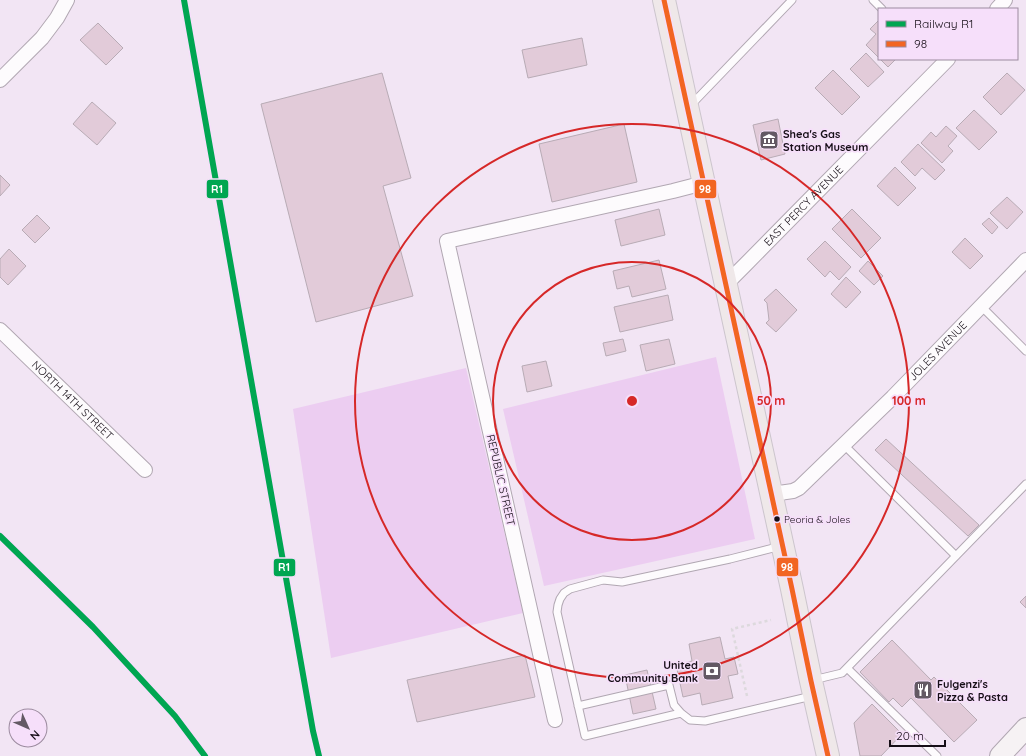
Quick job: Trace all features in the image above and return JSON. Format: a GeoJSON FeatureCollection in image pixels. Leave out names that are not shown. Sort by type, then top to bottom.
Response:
{"type":"FeatureCollection","features":[{"type":"Feature","properties":{"kind":"main road"},"geometry":{"type":"LineString","coordinates":[[664,0],[772,494],[812,688],[828,756]]}},
{"type":"Feature","properties":{"kind":"main road"},"geometry":{"type":"LineString","coordinates":[[1000,756],[1026,728]]}},
{"type":"Feature","properties":{"kind":"street"},"geometry":{"type":"LineString","coordinates":[[0,80],[42,38],[57,18],[67,0]]}},
{"type":"Feature","properties":{"kind":"street"},"geometry":{"type":"LineString","coordinates":[[997,8],[1005,0]]}},
{"type":"Feature","properties":{"kind":"street","name":"EAST PERCY AVENUE"},"geometry":{"type":"LineString","coordinates":[[726,284],[942,61]]}},
{"type":"Feature","properties":{"kind":"street","name":"REPUBLIC STREET"},"geometry":{"type":"LineString","coordinates":[[555,720],[447,241],[704,183]]}},
{"type":"Feature","properties":{"kind":"street","name":"JOLES AVENUE"},"geometry":{"type":"LineString","coordinates":[[772,494],[793,491],[798,488],[893,397],[1026,260]]}},
{"type":"Feature","properties":{"kind":"street","name":"NORTH 14TH STREET"},"geometry":{"type":"LineString","coordinates":[[0,330],[145,470]]}},
{"type":"Feature","properties":{"kind":"lane"},"geometry":{"type":"LineString","coordinates":[[688,108],[792,0]]}},
{"type":"Feature","properties":{"kind":"lane"},"geometry":{"type":"LineString","coordinates":[[873,0],[881,8]]}},
{"type":"Feature","properties":{"kind":"lane"},"geometry":{"type":"LineString","coordinates":[[981,306],[1026,351]]}},
{"type":"Feature","properties":{"kind":"lane"},"geometry":{"type":"LineString","coordinates":[[844,445],[956,556]]}},
{"type":"Feature","properties":{"kind":"lane"},"geometry":{"type":"LineString","coordinates":[[578,706],[669,685],[674,705],[680,713],[690,720],[705,721],[812,688],[842,673],[1026,484]]}},
{"type":"Feature","properties":{"kind":"lane"},"geometry":{"type":"LineString","coordinates":[[680,713],[585,736],[557,612],[560,599],[564,593],[570,589],[603,580],[622,582],[783,546]]}},
{"type":"Feature","properties":{"kind":"lane"},"geometry":{"type":"LineString","coordinates":[[847,668],[937,756]]}},
{"type":"Feature","properties":{"kind":"path"},"geometry":{"type":"LineString","coordinates":[[746,696],[732,629],[771,620]]}},
{"type":"Feature","properties":{"kind":"shaded area"},"geometry":{"type":"Polygon","coordinates":[[[716,357],[755,539],[544,586],[503,409],[716,357]]]}},
{"type":"Feature","properties":{"kind":"shaded area"},"geometry":{"type":"Polygon","coordinates":[[[466,368],[523,613],[331,658],[293,409],[466,368]]]}},
{"type":"Feature","properties":{"kind":"building"},"geometry":{"type":"Polygon","coordinates":[[[878,21],[878,57],[866,45],[876,34],[870,29],[878,21]]]}},
{"type":"Feature","properties":{"kind":"building"},"geometry":{"type":"Polygon","coordinates":[[[98,23],[123,48],[106,65],[80,40],[98,23]]]}},
{"type":"Feature","properties":{"kind":"building"},"geometry":{"type":"Polygon","coordinates":[[[582,38],[587,65],[528,78],[522,50],[582,38]]]}},
{"type":"Feature","properties":{"kind":"building"},"geometry":{"type":"Polygon","coordinates":[[[866,53],[884,72],[868,87],[850,69],[866,53]]]}},
{"type":"Feature","properties":{"kind":"building"},"geometry":{"type":"Polygon","coordinates":[[[881,60],[895,60],[888,67],[881,60]]]}},
{"type":"Feature","properties":{"kind":"building"},"geometry":{"type":"Polygon","coordinates":[[[833,70],[860,97],[842,115],[815,88],[833,70]]]}},
{"type":"Feature","properties":{"kind":"building"},"geometry":{"type":"Polygon","coordinates":[[[382,73],[411,178],[383,186],[413,296],[316,322],[261,104],[382,73]]]}},
{"type":"Feature","properties":{"kind":"building"},"geometry":{"type":"Polygon","coordinates":[[[1007,73],[1025,90],[1001,115],[983,97],[1007,73]]]}},
{"type":"Feature","properties":{"kind":"building"},"geometry":{"type":"Polygon","coordinates":[[[92,102],[116,123],[97,145],[73,124],[92,102]]]}},
{"type":"Feature","properties":{"kind":"building"},"geometry":{"type":"Polygon","coordinates":[[[974,110],[997,132],[979,150],[956,128],[974,110]]]}},
{"type":"Feature","properties":{"kind":"building"},"geometry":{"type":"Polygon","coordinates":[[[778,119],[785,154],[761,160],[753,125],[778,119]]]}},
{"type":"Feature","properties":{"kind":"building"},"geometry":{"type":"Polygon","coordinates":[[[624,124],[637,182],[552,202],[539,144],[624,124]]]}},
{"type":"Feature","properties":{"kind":"building"},"geometry":{"type":"Polygon","coordinates":[[[946,126],[957,136],[948,146],[953,151],[942,163],[921,143],[931,132],[936,137],[946,126]]]}},
{"type":"Feature","properties":{"kind":"building"},"geometry":{"type":"Polygon","coordinates":[[[918,144],[945,170],[935,180],[922,168],[915,176],[901,162],[918,144]]]}},
{"type":"Feature","properties":{"kind":"building"},"geometry":{"type":"Polygon","coordinates":[[[895,167],[916,188],[898,206],[877,186],[895,167]]]}},
{"type":"Feature","properties":{"kind":"building"},"geometry":{"type":"Polygon","coordinates":[[[0,175],[10,185],[0,196],[0,175]]]}},
{"type":"Feature","properties":{"kind":"building"},"geometry":{"type":"Polygon","coordinates":[[[1007,197],[1023,212],[1007,229],[990,213],[1007,197]]]}},
{"type":"Feature","properties":{"kind":"building"},"geometry":{"type":"Polygon","coordinates":[[[659,209],[665,235],[621,246],[615,220],[659,209]]]}},
{"type":"Feature","properties":{"kind":"building"},"geometry":{"type":"Polygon","coordinates":[[[852,209],[881,238],[861,258],[832,229],[852,209]]]}},
{"type":"Feature","properties":{"kind":"building"},"geometry":{"type":"Polygon","coordinates":[[[37,215],[50,228],[35,243],[22,230],[37,215]]]}},
{"type":"Feature","properties":{"kind":"building"},"geometry":{"type":"Polygon","coordinates":[[[989,218],[998,227],[992,234],[982,224],[989,218]]]}},
{"type":"Feature","properties":{"kind":"building"},"geometry":{"type":"Polygon","coordinates":[[[965,238],[983,256],[970,269],[952,252],[965,238]]]}},
{"type":"Feature","properties":{"kind":"building"},"geometry":{"type":"Polygon","coordinates":[[[825,241],[851,267],[839,280],[830,271],[825,277],[807,259],[825,241]]]}},
{"type":"Feature","properties":{"kind":"building"},"geometry":{"type":"Polygon","coordinates":[[[9,249],[26,266],[8,285],[0,277],[0,259],[9,249]]]}},
{"type":"Feature","properties":{"kind":"building"},"geometry":{"type":"Polygon","coordinates":[[[659,260],[666,289],[632,297],[629,286],[617,289],[613,271],[659,260]]]}},
{"type":"Feature","properties":{"kind":"building"},"geometry":{"type":"Polygon","coordinates":[[[868,261],[883,276],[874,285],[859,271],[868,261]]]}},
{"type":"Feature","properties":{"kind":"building"},"geometry":{"type":"Polygon","coordinates":[[[846,277],[861,292],[846,308],[831,294],[846,277]]]}},
{"type":"Feature","properties":{"kind":"building"},"geometry":{"type":"Polygon","coordinates":[[[776,289],[797,310],[776,332],[766,323],[769,320],[767,303],[764,300],[776,289]]]}},
{"type":"Feature","properties":{"kind":"building"},"geometry":{"type":"Polygon","coordinates":[[[668,295],[673,320],[620,332],[614,307],[668,295]]]}},
{"type":"Feature","properties":{"kind":"building"},"geometry":{"type":"Polygon","coordinates":[[[623,339],[626,351],[606,356],[603,343],[623,339]]]}},
{"type":"Feature","properties":{"kind":"building"},"geometry":{"type":"Polygon","coordinates":[[[669,339],[675,364],[646,371],[640,345],[669,339]]]}},
{"type":"Feature","properties":{"kind":"building"},"geometry":{"type":"Polygon","coordinates":[[[546,361],[552,386],[527,392],[522,366],[546,361]]]}},
{"type":"Feature","properties":{"kind":"building"},"geometry":{"type":"Polygon","coordinates":[[[886,439],[979,525],[968,536],[875,450],[886,439]]]}},
{"type":"Feature","properties":{"kind":"building"},"geometry":{"type":"Polygon","coordinates":[[[1026,596],[1026,608],[1020,602],[1026,596]]]}},
{"type":"Feature","properties":{"kind":"building"},"geometry":{"type":"Polygon","coordinates":[[[720,637],[725,659],[734,657],[738,674],[728,676],[733,698],[702,705],[700,693],[683,697],[676,665],[692,661],[689,644],[720,637]]]}},
{"type":"Feature","properties":{"kind":"building"},"geometry":{"type":"Polygon","coordinates":[[[892,640],[931,680],[934,677],[977,720],[954,742],[911,698],[902,707],[893,698],[889,702],[860,672],[892,640]]]}},
{"type":"Feature","properties":{"kind":"building"},"geometry":{"type":"Polygon","coordinates":[[[525,655],[535,697],[417,722],[407,680],[525,655]]]}},
{"type":"Feature","properties":{"kind":"building"},"geometry":{"type":"Polygon","coordinates":[[[647,670],[656,709],[633,714],[625,675],[647,670]]]}},
{"type":"Feature","properties":{"kind":"building"},"geometry":{"type":"Polygon","coordinates":[[[872,704],[902,734],[881,756],[860,756],[854,723],[872,704]]]}},
{"type":"Feature","properties":{"kind":"railway"},"geometry":{"type":"LineString","coordinates":[[184,0],[313,731],[319,756]]}},
{"type":"Feature","properties":{"kind":"railway"},"geometry":{"type":"LineString","coordinates":[[0,536],[93,627],[175,716],[205,756]]}},
{"type":"Feature","properties":{"kind":"rail line","name":"R1"},"geometry":{"type":"LineString","coordinates":[[184,0],[313,731],[319,756]]}},
{"type":"Feature","properties":{"kind":"rail line","name":"R1"},"geometry":{"type":"LineString","coordinates":[[0,536],[93,627],[175,716],[205,756]]}},
{"type":"Feature","properties":{"kind":"transit line","name":"98"},"geometry":{"type":"LineString","coordinates":[[664,0],[828,756]]}},
{"type":"Feature","properties":{"kind":"place","name":"Shea's Gas Station Museum"},"geometry":{"type":"Point","coordinates":[769,140]}},
{"type":"Feature","properties":{"kind":"place","name":"Peoria & Joles"},"geometry":{"type":"Point","coordinates":[777,519]}},
{"type":"Feature","properties":{"kind":"place","name":"United Community Bank"},"geometry":{"type":"Point","coordinates":[712,671]}},
{"type":"Feature","properties":{"kind":"place","name":"Fulgenzi's Pizza & Pasta"},"geometry":{"type":"Point","coordinates":[923,690]}}]}
